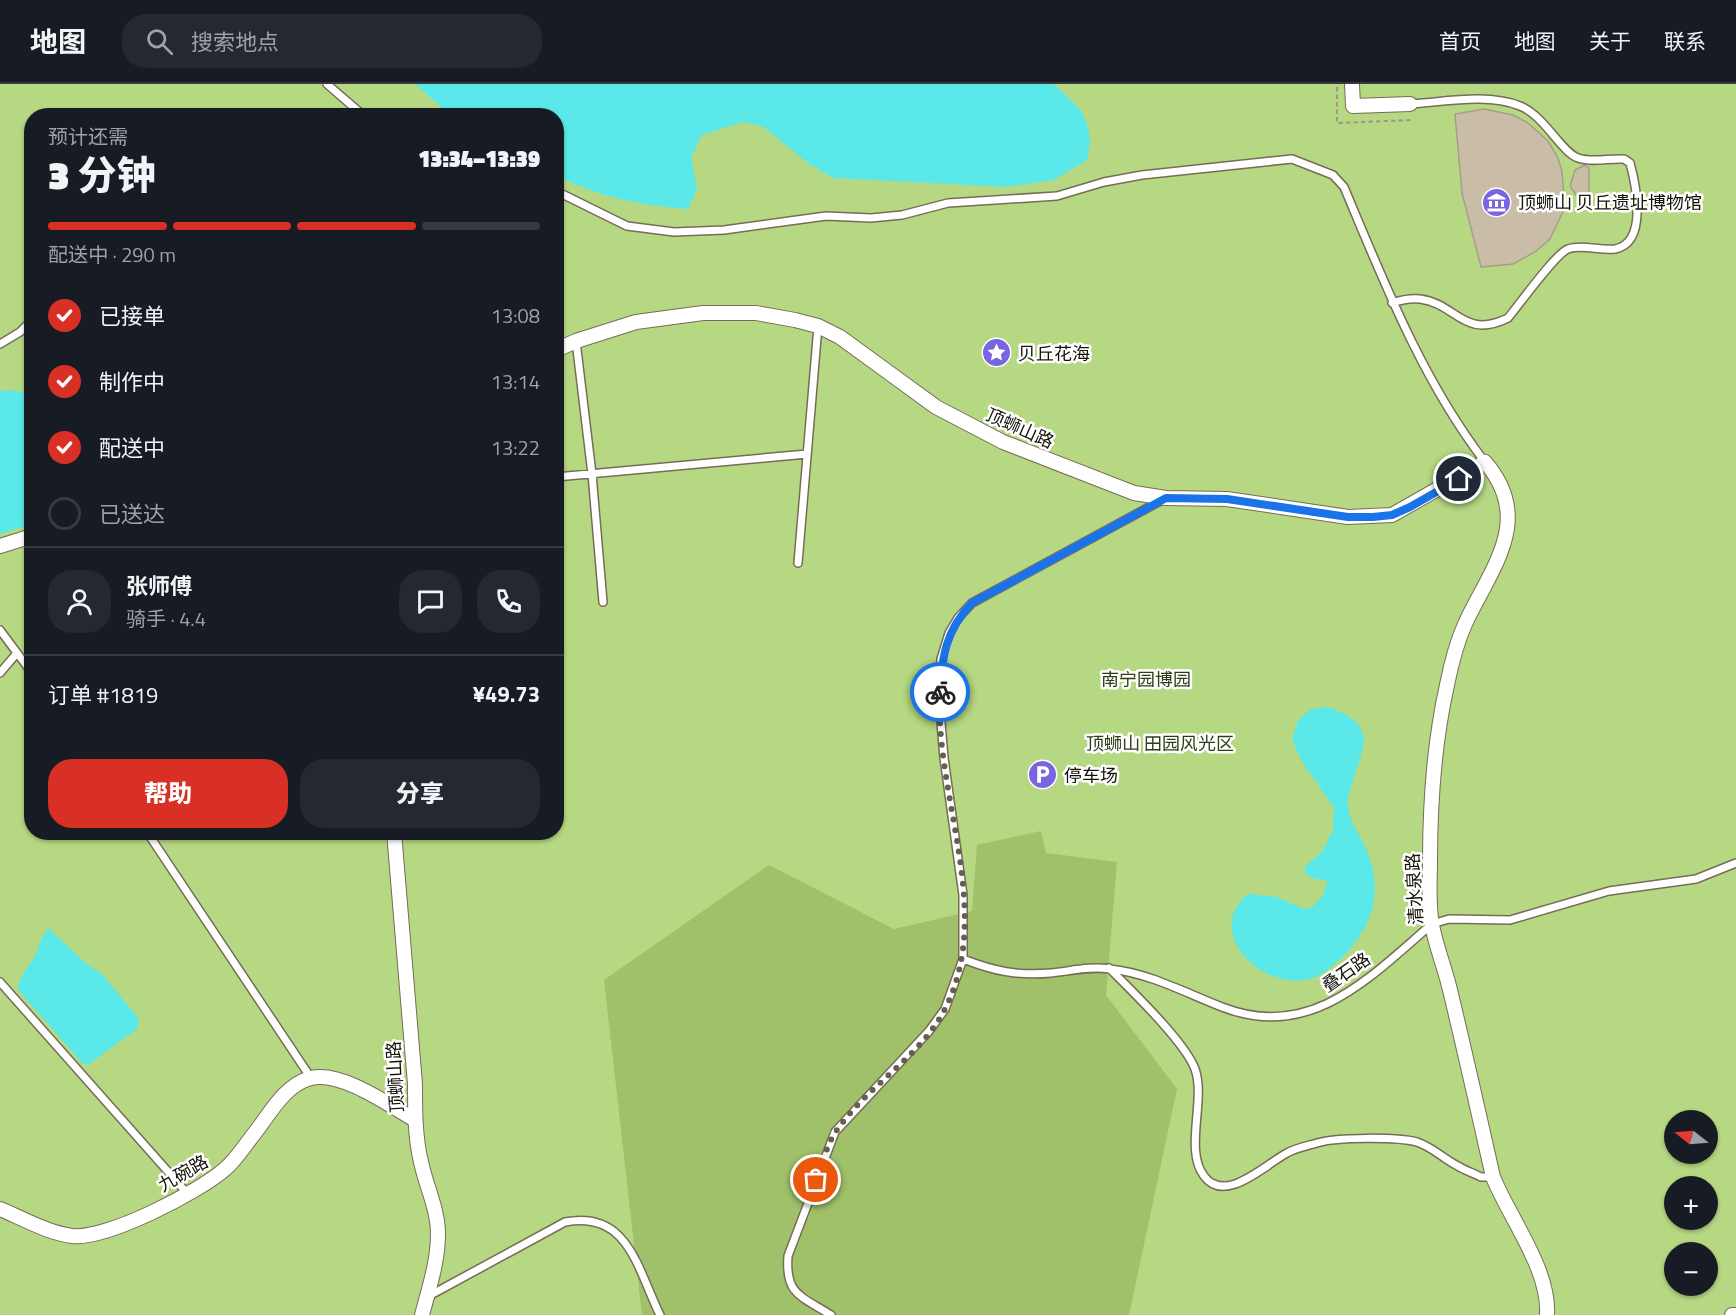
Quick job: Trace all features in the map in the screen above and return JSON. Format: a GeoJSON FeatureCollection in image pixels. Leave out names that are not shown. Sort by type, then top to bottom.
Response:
{"type":"FeatureCollection","features":[{"type":"Feature","properties":{"kind":"street"},"geometry":{"type":"LineString","coordinates":[[1352,84],[1353,106],[1410,104]]}},
{"type":"Feature","properties":{"kind":"street","name":"顶蛳山路"},"geometry":{"type":"LineString","coordinates":[[564,346],[636,322],[703,313],[756,313],[818,326],[840,338],[936,407],[1003,442],[1134,493],[1166,498],[1227,499],[1348,517],[1392,515],[1485,462]]}},
{"type":"Feature","properties":{"kind":"street","name":"清水泉路"},"geometry":{"type":"LineString","coordinates":[[1485,462],[1498,477],[1505,492],[1509,522],[1504,543],[1490,579],[1464,625],[1448,682],[1435,743],[1430,813],[1432,924],[1493,1177],[1505,1207],[1543,1276],[1547,1315]]}},
{"type":"Feature","properties":{"kind":"street"},"geometry":{"type":"LineString","coordinates":[[0,546],[24,538]]}},
{"type":"Feature","properties":{"kind":"street","name":"顶蛳山路"},"geometry":{"type":"LineString","coordinates":[[395,840],[415,1084],[415,1120],[421,1162],[438,1233],[436,1263],[422,1315]]}},
{"type":"Feature","properties":{"kind":"street"},"geometry":{"type":"LineString","coordinates":[[311,1078],[330,1078],[361,1089],[415,1120]]}},
{"type":"Feature","properties":{"kind":"street","name":"九碗路"},"geometry":{"type":"LineString","coordinates":[[0,1209],[73,1236],[101,1234],[187,1193],[225,1169],[286,1091],[311,1078]]}},
{"type":"Feature","properties":{"kind":"lane"},"geometry":{"type":"LineString","coordinates":[[327,84],[355,108]]}},
{"type":"Feature","properties":{"kind":"lane"},"geometry":{"type":"LineString","coordinates":[[1392,303],[1422,299],[1467,322],[1482,326],[1497,324],[1508,318],[1558,256],[1569,249],[1615,249],[1626,245],[1635,232],[1638,203],[1630,163],[1624,159],[1581,159],[1573,156],[1546,124],[1524,107],[1502,99],[1410,104]]}},
{"type":"Feature","properties":{"kind":"lane"},"geometry":{"type":"LineString","coordinates":[[564,195],[627,226],[674,232],[724,230],[826,216],[871,218],[902,215],[948,203],[979,199],[1047,197],[1142,176],[1292,159],[1333,176],[1344,187],[1392,303],[1439,391],[1485,462]]}},
{"type":"Feature","properties":{"kind":"lane"},"geometry":{"type":"LineString","coordinates":[[798,563],[818,326]]}},
{"type":"Feature","properties":{"kind":"lane"},"geometry":{"type":"LineString","coordinates":[[0,344],[24,328]]}},
{"type":"Feature","properties":{"kind":"lane"},"geometry":{"type":"LineString","coordinates":[[576,341],[592,474],[603,602]]}},
{"type":"Feature","properties":{"kind":"lane"},"geometry":{"type":"LineString","coordinates":[[564,476],[807,454]]}},
{"type":"Feature","properties":{"kind":"lane"},"geometry":{"type":"LineString","coordinates":[[831,1315],[795,1292],[790,1286],[786,1273],[788,1256],[836,1132],[929,1031],[945,1009],[963,959],[963,895],[939,699],[941,659],[949,633],[958,618],[972,603],[1166,498]]}},
{"type":"Feature","properties":{"kind":"lane"},"geometry":{"type":"LineString","coordinates":[[0,630],[24,662]]}},
{"type":"Feature","properties":{"kind":"lane"},"geometry":{"type":"LineString","coordinates":[[0,673],[17,653]]}},
{"type":"Feature","properties":{"kind":"lane"},"geometry":{"type":"LineString","coordinates":[[152,840],[311,1078]]}},
{"type":"Feature","properties":{"kind":"lane"},"geometry":{"type":"LineString","coordinates":[[1432,924],[1449,919],[1509,920],[1609,891],[1696,879],[1736,863]]}},
{"type":"Feature","properties":{"kind":"lane","name":"叠石路"},"geometry":{"type":"LineString","coordinates":[[963,959],[996,972],[1020,974],[1109,968],[1149,979],[1246,1014],[1282,1017],[1323,1006],[1350,993],[1432,924]]}},
{"type":"Feature","properties":{"kind":"lane"},"geometry":{"type":"LineString","coordinates":[[1109,968],[1185,1052],[1195,1068],[1198,1086],[1196,1141],[1199,1164],[1203,1176],[1212,1184],[1224,1188],[1237,1184],[1289,1152],[1321,1142],[1368,1139],[1417,1142],[1481,1177],[1493,1177]]}},
{"type":"Feature","properties":{"kind":"lane"},"geometry":{"type":"LineString","coordinates":[[0,982],[187,1193]]}},
{"type":"Feature","properties":{"kind":"lane"},"geometry":{"type":"LineString","coordinates":[[427,1297],[565,1222],[585,1218],[603,1223],[618,1233],[660,1315]]}},
{"type":"Feature","properties":{"kind":"green space","name":"南宁园博园"},"geometry":{"type":"Polygon","coordinates":[[[0,84],[1736,84],[1736,1315],[0,1315],[0,84]]]}},
{"type":"Feature","properties":{"kind":"green space"},"geometry":{"type":"Polygon","coordinates":[[[1041,831],[1046,853],[1117,862],[1106,995],[1177,1089],[1129,1315],[642,1315],[604,980],[769,865],[894,929],[972,911],[977,845],[1041,831]]]}},
{"type":"Feature","properties":{"kind":"water"},"geometry":{"type":"Polygon","coordinates":[[[415,84],[1053,84],[1084,116],[1088,125],[1089,147],[1087,160],[1054,180],[1007,187],[833,178],[808,163],[762,126],[743,122],[702,135],[691,157],[697,189],[688,209],[636,203],[589,190],[564,180],[564,108],[442,108],[415,84]]]}},
{"type":"Feature","properties":{"kind":"water"},"geometry":{"type":"Polygon","coordinates":[[[19,391],[24,394],[24,526],[0,534],[0,392],[19,391]]]}},
{"type":"Feature","properties":{"kind":"water"},"geometry":{"type":"Polygon","coordinates":[[[1328,707],[1357,723],[1362,732],[1364,742],[1362,753],[1349,794],[1348,808],[1351,820],[1371,863],[1374,898],[1364,930],[1341,958],[1326,971],[1307,980],[1287,980],[1267,974],[1250,962],[1237,946],[1232,929],[1234,911],[1248,894],[1277,897],[1304,909],[1313,907],[1323,895],[1328,881],[1312,878],[1305,873],[1305,866],[1322,852],[1333,830],[1334,808],[1301,760],[1292,739],[1298,721],[1311,709],[1328,707]]]}},
{"type":"Feature","properties":{"kind":"water"},"geometry":{"type":"Polygon","coordinates":[[[48,928],[88,965],[102,974],[139,1019],[137,1029],[89,1064],[83,1064],[18,990],[21,977],[48,928]]]}},
{"type":"Feature","properties":{"kind":"building"},"geometry":{"type":"Polygon","coordinates":[[[1484,109],[1513,115],[1528,123],[1548,141],[1558,158],[1562,172],[1565,207],[1550,239],[1535,252],[1513,264],[1481,267],[1462,193],[1455,114],[1484,109]]]}},
{"type":"Feature","properties":{"kind":"building"},"geometry":{"type":"Polygon","coordinates":[[[1585,165],[1589,168],[1589,200],[1579,199],[1570,186],[1575,170],[1585,165]]]}},
{"type":"Feature","properties":{"kind":"way so far"},"geometry":{"type":"LineString","coordinates":[[816,1180],[830,1142],[846,1117],[906,1057],[945,1009],[963,959],[963,895],[944,758],[940,692]]}},
{"type":"Feature","properties":{"kind":"place","name":"顶蛳山 贝丘遗址博物馆"},"geometry":{"type":"Point","coordinates":[1497,202]}},
{"type":"Feature","properties":{"kind":"place","name":"贝丘花海"},"geometry":{"type":"Point","coordinates":[997,353]}},
{"type":"Feature","properties":{"kind":"place","name":"停车场"},"geometry":{"type":"Point","coordinates":[1043,775]}},
{"type":"Feature","properties":{"kind":"route"},"geometry":{"type":"LineString","coordinates":[[940,692],[941,659],[949,633],[958,618],[972,603],[1166,498],[1227,499],[1348,517],[1373,517],[1392,515],[1459,479]]}},
{"type":"Feature","properties":{"kind":"park label","name":"顶蛳山 田园风光区"},"geometry":{"type":"Point","coordinates":[1160,743]}}]}
